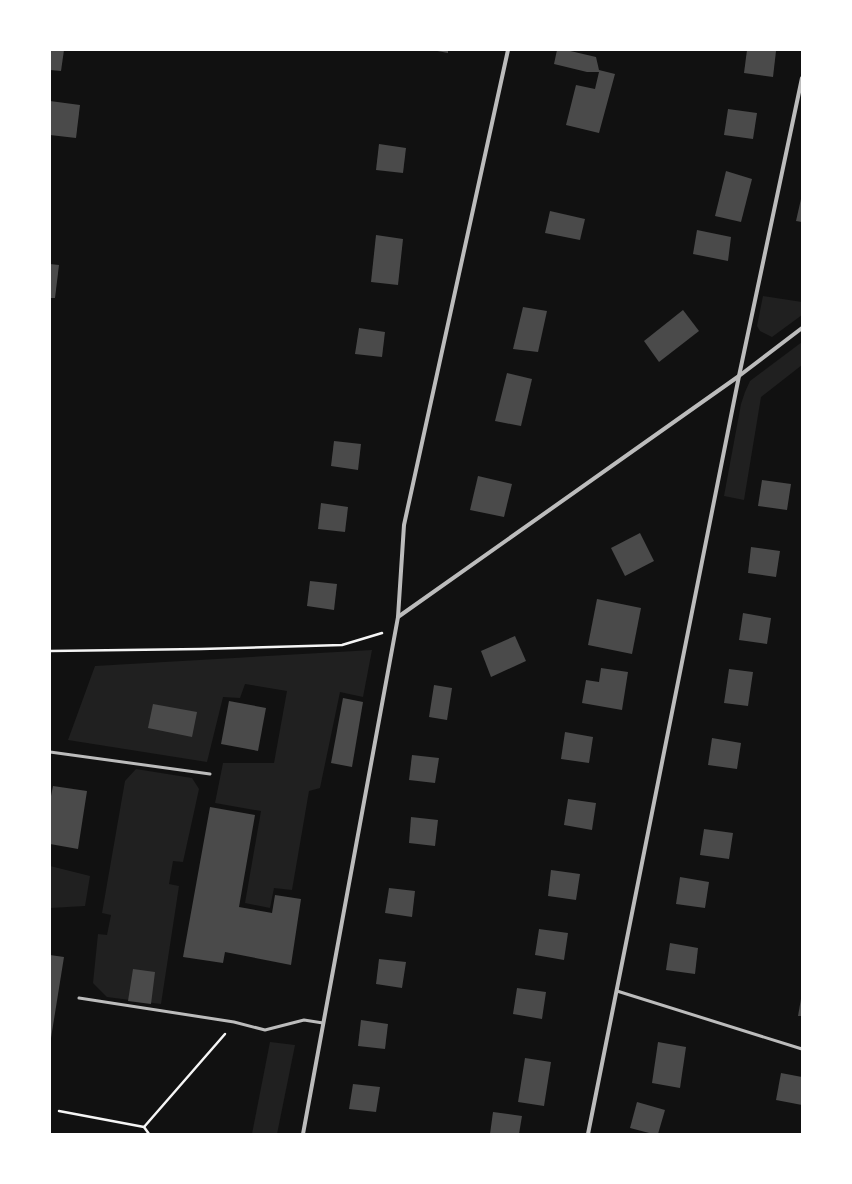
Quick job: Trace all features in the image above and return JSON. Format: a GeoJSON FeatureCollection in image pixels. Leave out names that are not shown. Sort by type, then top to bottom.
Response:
{"type":"FeatureCollection","features":[{"type":"Feature","properties":{"kind":"street"},"geometry":{"type":"LineString","coordinates":[[303,1134],[398,617],[404,525],[508,50]]}},
{"type":"Feature","properties":{"kind":"street"},"geometry":{"type":"LineString","coordinates":[[588,1134],[739,376],[802,78]]}},
{"type":"Feature","properties":{"kind":"street"},"geometry":{"type":"LineString","coordinates":[[398,617],[739,376],[802,328]]}},
{"type":"Feature","properties":{"kind":"lane"},"geometry":{"type":"LineString","coordinates":[[50,752],[210,774]]}},
{"type":"Feature","properties":{"kind":"lane"},"geometry":{"type":"LineString","coordinates":[[617,991],[802,1049]]}},
{"type":"Feature","properties":{"kind":"lane"},"geometry":{"type":"LineString","coordinates":[[79,998],[234,1022],[265,1030],[304,1020],[323,1023]]}},
{"type":"Feature","properties":{"kind":"path"},"geometry":{"type":"LineString","coordinates":[[50,651],[342,645],[396,629]]}},
{"type":"Feature","properties":{"kind":"path"},"geometry":{"type":"LineString","coordinates":[[144,1126],[234,1022]]}},
{"type":"Feature","properties":{"kind":"path"},"geometry":{"type":"LineString","coordinates":[[58,1111],[144,1126],[149,1134]]}},
{"type":"Feature","properties":{"kind":"shaded area"},"geometry":{"type":"Polygon","coordinates":[[[763,296],[802,302],[802,315],[772,337],[760,331],[757,326],[763,296]]]}},
{"type":"Feature","properties":{"kind":"shaded area"},"geometry":{"type":"Polygon","coordinates":[[[802,342],[802,365],[761,397],[744,500],[724,496],[741,404],[750,381],[802,342]]]}},
{"type":"Feature","properties":{"kind":"shaded area"},"geometry":{"type":"Polygon","coordinates":[[[372,650],[363,697],[340,692],[320,788],[309,791],[292,890],[274,888],[270,908],[245,903],[261,811],[215,803],[223,763],[274,763],[287,691],[245,684],[240,698],[223,697],[207,762],[68,740],[95,666],[372,650]]]}},
{"type":"Feature","properties":{"kind":"shaded area"},"geometry":{"type":"Polygon","coordinates":[[[136,769],[192,778],[199,789],[183,862],[173,861],[169,884],[179,886],[161,1004],[107,997],[93,983],[98,934],[107,935],[111,915],[102,913],[125,781],[136,769]]]}},
{"type":"Feature","properties":{"kind":"shaded area"},"geometry":{"type":"Polygon","coordinates":[[[50,866],[90,876],[85,906],[50,908],[50,866]]]}},
{"type":"Feature","properties":{"kind":"shaded area"},"geometry":{"type":"Polygon","coordinates":[[[270,1042],[295,1045],[277,1134],[252,1134],[270,1042]]]}},
{"type":"Feature","properties":{"kind":"building"},"geometry":{"type":"Polygon","coordinates":[[[50,50],[64,50],[61,71],[50,70],[50,50]]]}},
{"type":"Feature","properties":{"kind":"building"},"geometry":{"type":"Polygon","coordinates":[[[432,50],[448,50],[448,53],[432,50]]]}},
{"type":"Feature","properties":{"kind":"building"},"geometry":{"type":"Polygon","coordinates":[[[557,50],[566,50],[596,57],[599,70],[615,74],[599,133],[566,125],[576,85],[595,89],[599,72],[587,72],[554,64],[557,50]]]}},
{"type":"Feature","properties":{"kind":"building"},"geometry":{"type":"Polygon","coordinates":[[[747,50],[776,51],[773,77],[744,73],[747,50]]]}},
{"type":"Feature","properties":{"kind":"building"},"geometry":{"type":"Polygon","coordinates":[[[50,101],[80,105],[76,138],[50,135],[50,101]]]}},
{"type":"Feature","properties":{"kind":"building"},"geometry":{"type":"Polygon","coordinates":[[[728,109],[757,113],[753,139],[724,135],[728,109]]]}},
{"type":"Feature","properties":{"kind":"building"},"geometry":{"type":"Polygon","coordinates":[[[379,144],[406,148],[403,173],[376,170],[379,144]]]}},
{"type":"Feature","properties":{"kind":"building"},"geometry":{"type":"Polygon","coordinates":[[[726,171],[752,179],[741,222],[715,216],[726,171]]]}},
{"type":"Feature","properties":{"kind":"building"},"geometry":{"type":"Polygon","coordinates":[[[801,199],[802,200],[802,222],[796,221],[801,199]]]}},
{"type":"Feature","properties":{"kind":"building"},"geometry":{"type":"Polygon","coordinates":[[[550,211],[585,219],[580,240],[545,233],[550,211]]]}},
{"type":"Feature","properties":{"kind":"building"},"geometry":{"type":"Polygon","coordinates":[[[697,230],[731,237],[728,261],[693,254],[697,230]]]}},
{"type":"Feature","properties":{"kind":"building"},"geometry":{"type":"Polygon","coordinates":[[[376,235],[403,239],[398,285],[371,282],[376,235]]]}},
{"type":"Feature","properties":{"kind":"building"},"geometry":{"type":"Polygon","coordinates":[[[50,264],[59,265],[55,298],[50,298],[50,264]]]}},
{"type":"Feature","properties":{"kind":"building"},"geometry":{"type":"Polygon","coordinates":[[[523,307],[547,311],[538,352],[513,349],[523,307]]]}},
{"type":"Feature","properties":{"kind":"building"},"geometry":{"type":"Polygon","coordinates":[[[683,310],[699,331],[659,362],[644,341],[683,310]]]}},
{"type":"Feature","properties":{"kind":"building"},"geometry":{"type":"Polygon","coordinates":[[[359,328],[385,332],[382,357],[355,354],[359,328]]]}},
{"type":"Feature","properties":{"kind":"building"},"geometry":{"type":"Polygon","coordinates":[[[507,373],[532,379],[521,426],[495,421],[507,373]]]}},
{"type":"Feature","properties":{"kind":"building"},"geometry":{"type":"Polygon","coordinates":[[[334,441],[361,444],[358,470],[331,466],[334,441]]]}},
{"type":"Feature","properties":{"kind":"building"},"geometry":{"type":"Polygon","coordinates":[[[478,476],[512,484],[504,517],[470,510],[478,476]]]}},
{"type":"Feature","properties":{"kind":"building"},"geometry":{"type":"Polygon","coordinates":[[[762,480],[791,484],[787,510],[758,506],[762,480]]]}},
{"type":"Feature","properties":{"kind":"building"},"geometry":{"type":"Polygon","coordinates":[[[321,503],[348,507],[345,532],[318,529],[321,503]]]}},
{"type":"Feature","properties":{"kind":"building"},"geometry":{"type":"Polygon","coordinates":[[[640,533],[654,561],[625,576],[611,548],[640,533]]]}},
{"type":"Feature","properties":{"kind":"building"},"geometry":{"type":"Polygon","coordinates":[[[751,547],[780,551],[776,577],[748,573],[751,547]]]}},
{"type":"Feature","properties":{"kind":"building"},"geometry":{"type":"Polygon","coordinates":[[[310,581],[337,584],[334,610],[307,606],[310,581]]]}},
{"type":"Feature","properties":{"kind":"building"},"geometry":{"type":"Polygon","coordinates":[[[597,599],[641,608],[632,654],[588,645],[597,599]]]}},
{"type":"Feature","properties":{"kind":"building"},"geometry":{"type":"Polygon","coordinates":[[[743,613],[771,618],[767,644],[739,640],[743,613]]]}},
{"type":"Feature","properties":{"kind":"building"},"geometry":{"type":"Polygon","coordinates":[[[515,636],[526,661],[491,677],[481,651],[515,636]]]}},
{"type":"Feature","properties":{"kind":"building"},"geometry":{"type":"Polygon","coordinates":[[[601,668],[628,672],[622,710],[582,703],[586,680],[599,682],[601,668]]]}},
{"type":"Feature","properties":{"kind":"building"},"geometry":{"type":"Polygon","coordinates":[[[729,669],[753,672],[748,706],[724,703],[729,669]]]}},
{"type":"Feature","properties":{"kind":"building"},"geometry":{"type":"Polygon","coordinates":[[[434,685],[452,688],[447,720],[429,717],[434,685]]]}},
{"type":"Feature","properties":{"kind":"building"},"geometry":{"type":"Polygon","coordinates":[[[343,698],[363,702],[352,767],[331,763],[343,698]]]}},
{"type":"Feature","properties":{"kind":"building"},"geometry":{"type":"Polygon","coordinates":[[[229,701],[266,708],[258,751],[221,744],[229,701]]]}},
{"type":"Feature","properties":{"kind":"building"},"geometry":{"type":"Polygon","coordinates":[[[153,704],[197,712],[192,737],[148,728],[153,704]]]}},
{"type":"Feature","properties":{"kind":"building"},"geometry":{"type":"Polygon","coordinates":[[[565,732],[593,737],[589,763],[561,759],[565,732]]]}},
{"type":"Feature","properties":{"kind":"building"},"geometry":{"type":"Polygon","coordinates":[[[712,738],[741,743],[737,769],[708,765],[712,738]]]}},
{"type":"Feature","properties":{"kind":"building"},"geometry":{"type":"Polygon","coordinates":[[[412,755],[439,758],[435,783],[409,780],[412,755]]]}},
{"type":"Feature","properties":{"kind":"building"},"geometry":{"type":"Polygon","coordinates":[[[53,786],[87,791],[78,849],[50,844],[50,801],[53,786]]]}},
{"type":"Feature","properties":{"kind":"building"},"geometry":{"type":"Polygon","coordinates":[[[568,799],[596,803],[592,830],[564,825],[568,799]]]}},
{"type":"Feature","properties":{"kind":"building"},"geometry":{"type":"Polygon","coordinates":[[[210,807],[255,815],[239,907],[272,913],[275,895],[301,899],[291,965],[225,952],[223,963],[183,957],[210,807]]]}},
{"type":"Feature","properties":{"kind":"building"},"geometry":{"type":"Polygon","coordinates":[[[411,817],[438,820],[435,846],[409,843],[411,817]]]}},
{"type":"Feature","properties":{"kind":"building"},"geometry":{"type":"Polygon","coordinates":[[[704,829],[733,833],[729,859],[700,855],[704,829]]]}},
{"type":"Feature","properties":{"kind":"building"},"geometry":{"type":"Polygon","coordinates":[[[551,870],[580,874],[576,900],[548,896],[551,870]]]}},
{"type":"Feature","properties":{"kind":"building"},"geometry":{"type":"Polygon","coordinates":[[[680,877],[709,882],[705,908],[676,904],[680,877]]]}},
{"type":"Feature","properties":{"kind":"building"},"geometry":{"type":"Polygon","coordinates":[[[389,888],[415,891],[412,917],[385,913],[389,888]]]}},
{"type":"Feature","properties":{"kind":"building"},"geometry":{"type":"Polygon","coordinates":[[[539,929],[568,933],[564,960],[535,955],[539,929]]]}},
{"type":"Feature","properties":{"kind":"building"},"geometry":{"type":"Polygon","coordinates":[[[670,943],[698,948],[695,974],[666,970],[670,943]]]}},
{"type":"Feature","properties":{"kind":"building"},"geometry":{"type":"Polygon","coordinates":[[[50,955],[64,957],[51,1038],[50,1038],[50,955]]]}},
{"type":"Feature","properties":{"kind":"building"},"geometry":{"type":"Polygon","coordinates":[[[379,959],[406,962],[402,988],[376,984],[379,959]]]}},
{"type":"Feature","properties":{"kind":"building"},"geometry":{"type":"Polygon","coordinates":[[[133,969],[155,972],[151,1004],[128,1001],[133,969]]]}},
{"type":"Feature","properties":{"kind":"building"},"geometry":{"type":"Polygon","coordinates":[[[517,988],[546,992],[542,1019],[513,1014],[517,988]]]}},
{"type":"Feature","properties":{"kind":"building"},"geometry":{"type":"Polygon","coordinates":[[[801,999],[802,1016],[798,1016],[801,999]]]}},
{"type":"Feature","properties":{"kind":"building"},"geometry":{"type":"Polygon","coordinates":[[[361,1020],[388,1024],[385,1049],[358,1046],[361,1020]]]}},
{"type":"Feature","properties":{"kind":"building"},"geometry":{"type":"Polygon","coordinates":[[[658,1042],[686,1047],[680,1088],[652,1083],[658,1042]]]}},
{"type":"Feature","properties":{"kind":"building"},"geometry":{"type":"Polygon","coordinates":[[[525,1058],[551,1062],[544,1106],[518,1102],[525,1058]]]}},
{"type":"Feature","properties":{"kind":"building"},"geometry":{"type":"Polygon","coordinates":[[[781,1073],[802,1077],[802,1105],[776,1100],[781,1073]]]}},
{"type":"Feature","properties":{"kind":"building"},"geometry":{"type":"Polygon","coordinates":[[[353,1084],[380,1087],[376,1112],[349,1109],[353,1084]]]}},
{"type":"Feature","properties":{"kind":"building"},"geometry":{"type":"Polygon","coordinates":[[[637,1102],[665,1110],[658,1134],[630,1128],[637,1102]]]}},
{"type":"Feature","properties":{"kind":"building"},"geometry":{"type":"Polygon","coordinates":[[[493,1112],[522,1116],[519,1134],[490,1134],[493,1112]]]}}]}
